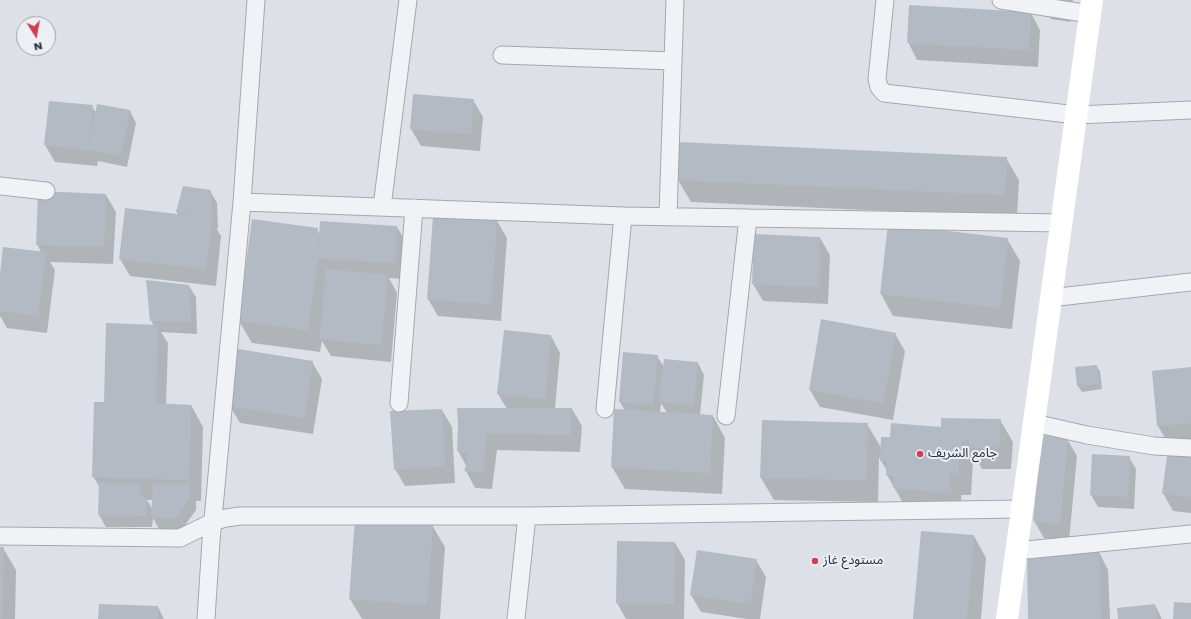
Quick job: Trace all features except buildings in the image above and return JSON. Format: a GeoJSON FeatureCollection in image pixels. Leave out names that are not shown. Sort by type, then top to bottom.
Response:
{"type":"FeatureCollection","features":[{"type":"Feature","properties":{"kind":"main road"},"geometry":{"type":"LineString","coordinates":[[1007,619],[1091,7]]}},
{"type":"Feature","properties":{"kind":"street"},"geometry":{"type":"LineString","coordinates":[[206,619],[211,541],[242,202],[256,0]]}},
{"type":"Feature","properties":{"kind":"street"},"geometry":{"type":"LineString","coordinates":[[382,207],[408,0]]}},
{"type":"Feature","properties":{"kind":"street"},"geometry":{"type":"LineString","coordinates":[[668,216],[674,0]]}},
{"type":"Feature","properties":{"kind":"street"},"geometry":{"type":"LineString","coordinates":[[885,0],[877,79],[879,88],[884,93],[1077,115],[1191,110]]}},
{"type":"Feature","properties":{"kind":"street"},"geometry":{"type":"LineString","coordinates":[[1001,0],[1091,7]]}},
{"type":"Feature","properties":{"kind":"street"},"geometry":{"type":"LineString","coordinates":[[502,55],[673,61]]}},
{"type":"Feature","properties":{"kind":"street"},"geometry":{"type":"LineString","coordinates":[[0,186],[46,191]]}},
{"type":"Feature","properties":{"kind":"street"},"geometry":{"type":"LineString","coordinates":[[242,202],[623,216],[1062,223]]}},
{"type":"Feature","properties":{"kind":"street"},"geometry":{"type":"LineString","coordinates":[[399,403],[414,208]]}},
{"type":"Feature","properties":{"kind":"street"},"geometry":{"type":"LineString","coordinates":[[605,409],[623,216]]}},
{"type":"Feature","properties":{"kind":"street"},"geometry":{"type":"LineString","coordinates":[[726,416],[748,218]]}},
{"type":"Feature","properties":{"kind":"street"},"geometry":{"type":"LineString","coordinates":[[1050,298],[1191,282]]}},
{"type":"Feature","properties":{"kind":"street"},"geometry":{"type":"LineString","coordinates":[[1034,423],[1087,435],[1154,446],[1191,448]]}},
{"type":"Feature","properties":{"kind":"street"},"geometry":{"type":"LineString","coordinates":[[0,536],[180,538],[213,522],[240,516],[527,516],[1022,509]]}},
{"type":"Feature","properties":{"kind":"street"},"geometry":{"type":"LineString","coordinates":[[516,619],[527,516]]}},
{"type":"Feature","properties":{"kind":"street"},"geometry":{"type":"LineString","coordinates":[[1016,551],[1191,534]]}},
{"type":"Feature","properties":{"kind":"place","name":"جامع الشريف"},"geometry":{"type":"Point","coordinates":[920,454]}},
{"type":"Feature","properties":{"kind":"place","name":"مستودع غاز"},"geometry":{"type":"Point","coordinates":[815,561]}}]}
